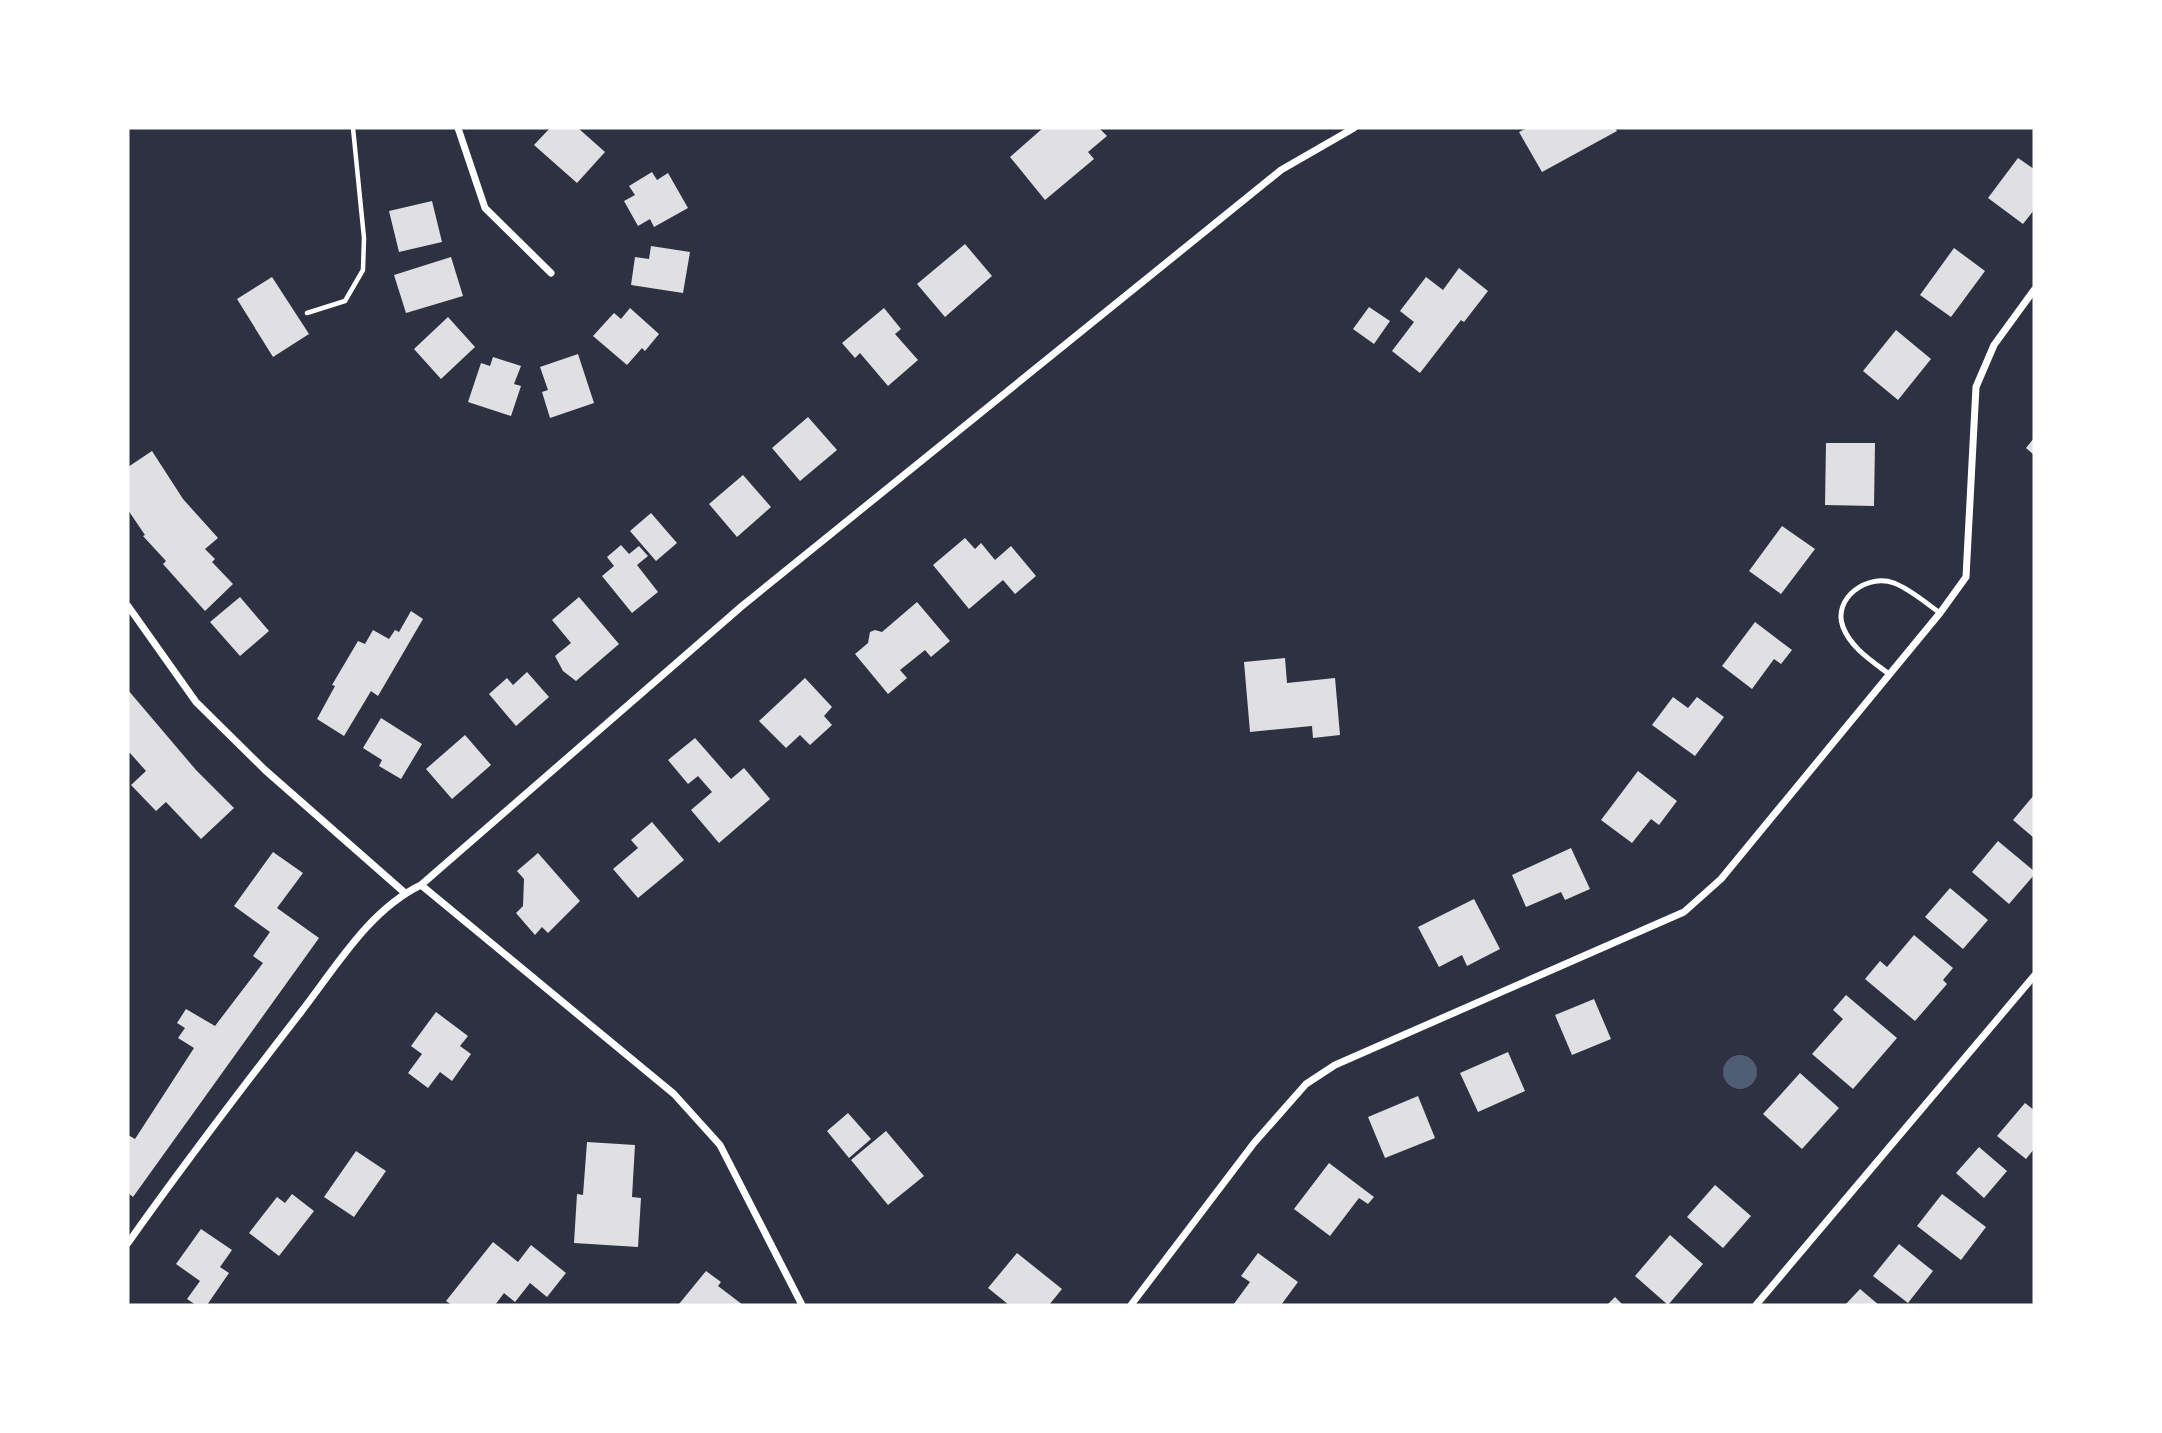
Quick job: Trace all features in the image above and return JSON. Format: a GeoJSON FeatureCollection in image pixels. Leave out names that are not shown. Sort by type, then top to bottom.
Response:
{"type":"FeatureCollection","features":[{"type":"Feature","properties":{"kind":"street"},"geometry":{"type":"LineString","coordinates":[[458,128],[485,208],[551,273]]}},
{"type":"Feature","properties":{"kind":"street"},"geometry":{"type":"LineString","coordinates":[[128,1243],[202,1139],[370,923],[405,893],[421,884],[752,597],[1281,170],[1354,128]]}},
{"type":"Feature","properties":{"kind":"street"},"geometry":{"type":"LineString","coordinates":[[1131,1305],[1254,1143],[1306,1084],[1335,1065],[1684,912],[1721,879],[1940,613],[1966,577],[1976,387],[1993,345],[2034,290]]}},
{"type":"Feature","properties":{"kind":"street"},"geometry":{"type":"LineString","coordinates":[[128,606],[196,702],[265,770],[405,893]]}},
{"type":"Feature","properties":{"kind":"street"},"geometry":{"type":"LineString","coordinates":[[421,884],[674,1094],[720,1145],[802,1305]]}},
{"type":"Feature","properties":{"kind":"street"},"geometry":{"type":"LineString","coordinates":[[1756,1305],[2034,976]]}},
{"type":"Feature","properties":{"kind":"lane"},"geometry":{"type":"LineString","coordinates":[[1889,674],[1863,654],[1842,624],[1843,607],[1849,595],[1860,585],[1874,580],[1893,582],[1940,613]]}},
{"type":"Feature","properties":{"kind":"path"},"geometry":{"type":"LineString","coordinates":[[307,313],[345,301],[363,270],[364,238],[353,128]]}},
{"type":"Feature","properties":{"kind":"water"},"geometry":{"type":"Polygon","coordinates":[[[1740,1055],[1752,1060],[1757,1072],[1752,1084],[1740,1089],[1728,1084],[1723,1072],[1728,1060],[1740,1055]]]}},
{"type":"Feature","properties":{"kind":"building"},"geometry":{"type":"Polygon","coordinates":[[[550,128],[578,128],[605,152],[577,183],[534,145],[550,128]]]}},
{"type":"Feature","properties":{"kind":"building"},"geometry":{"type":"Polygon","coordinates":[[[1043,128],[1099,128],[1107,136],[1088,152],[1094,159],[1045,200],[1010,157],[1043,128]]]}},
{"type":"Feature","properties":{"kind":"building"},"geometry":{"type":"Polygon","coordinates":[[[1527,128],[1615,128],[1617,131],[1542,172],[1519,132],[1527,128]]]}},
{"type":"Feature","properties":{"kind":"building"},"geometry":{"type":"Polygon","coordinates":[[[2018,158],[2034,169],[2034,210],[2023,224],[1988,198],[2018,158]]]}},
{"type":"Feature","properties":{"kind":"building"},"geometry":{"type":"Polygon","coordinates":[[[652,172],[657,180],[668,173],[688,208],[654,227],[650,219],[638,226],[624,201],[635,195],[629,186],[652,172]]]}},
{"type":"Feature","properties":{"kind":"building"},"geometry":{"type":"Polygon","coordinates":[[[432,201],[442,242],[399,252],[389,211],[432,201]]]}},
{"type":"Feature","properties":{"kind":"building"},"geometry":{"type":"Polygon","coordinates":[[[965,244],[992,276],[945,317],[917,284],[965,244]]]}},
{"type":"Feature","properties":{"kind":"building"},"geometry":{"type":"Polygon","coordinates":[[[651,246],[690,252],[683,293],[631,285],[635,257],[649,259],[651,246]]]}},
{"type":"Feature","properties":{"kind":"building"},"geometry":{"type":"Polygon","coordinates":[[[1954,248],[1985,271],[1951,317],[1920,295],[1954,248]]]}},
{"type":"Feature","properties":{"kind":"building"},"geometry":{"type":"Polygon","coordinates":[[[451,257],[463,296],[406,313],[394,275],[451,257]]]}},
{"type":"Feature","properties":{"kind":"building"},"geometry":{"type":"Polygon","coordinates":[[[1459,268],[1488,291],[1464,322],[1461,320],[1420,373],[1392,351],[1414,322],[1400,311],[1426,277],[1443,290],[1459,268]]]}},
{"type":"Feature","properties":{"kind":"building"},"geometry":{"type":"Polygon","coordinates":[[[272,277],[309,334],[273,357],[237,299],[272,277]]]}},
{"type":"Feature","properties":{"kind":"building"},"geometry":{"type":"Polygon","coordinates":[[[1369,307],[1390,321],[1374,344],[1353,329],[1369,307]]]}},
{"type":"Feature","properties":{"kind":"building"},"geometry":{"type":"Polygon","coordinates":[[[630,308],[659,334],[645,351],[642,348],[627,365],[593,336],[614,313],[621,319],[630,308]]]}},
{"type":"Feature","properties":{"kind":"building"},"geometry":{"type":"Polygon","coordinates":[[[884,308],[901,329],[895,334],[918,360],[888,386],[860,353],[855,358],[842,343],[884,308]]]}},
{"type":"Feature","properties":{"kind":"building"},"geometry":{"type":"Polygon","coordinates":[[[448,317],[475,347],[441,379],[414,349],[448,317]]]}},
{"type":"Feature","properties":{"kind":"building"},"geometry":{"type":"Polygon","coordinates":[[[1896,330],[1931,359],[1898,400],[1863,371],[1896,330]]]}},
{"type":"Feature","properties":{"kind":"building"},"geometry":{"type":"Polygon","coordinates":[[[578,354],[594,403],[550,418],[542,392],[548,390],[540,367],[578,354]]]}},
{"type":"Feature","properties":{"kind":"building"},"geometry":{"type":"Polygon","coordinates":[[[493,357],[521,366],[514,384],[521,386],[511,416],[468,402],[481,363],[490,366],[493,357]]]}},
{"type":"Feature","properties":{"kind":"building"},"geometry":{"type":"Polygon","coordinates":[[[808,417],[837,450],[800,481],[772,448],[808,417]]]}},
{"type":"Feature","properties":{"kind":"building"},"geometry":{"type":"Polygon","coordinates":[[[2034,438],[2034,455],[2026,448],[2034,438]]]}},
{"type":"Feature","properties":{"kind":"building"},"geometry":{"type":"Polygon","coordinates":[[[1826,443],[1875,443],[1874,506],[1825,505],[1826,443]]]}},
{"type":"Feature","properties":{"kind":"building"},"geometry":{"type":"Polygon","coordinates":[[[152,451],[183,499],[218,538],[205,549],[215,559],[212,562],[233,584],[205,611],[163,564],[166,561],[143,536],[145,535],[128,510],[128,467],[152,451]]]}},
{"type":"Feature","properties":{"kind":"building"},"geometry":{"type":"Polygon","coordinates":[[[743,475],[771,507],[737,537],[709,504],[743,475]]]}},
{"type":"Feature","properties":{"kind":"building"},"geometry":{"type":"Polygon","coordinates":[[[651,513],[677,543],[656,561],[630,531],[651,513]]]}},
{"type":"Feature","properties":{"kind":"building"},"geometry":{"type":"Polygon","coordinates":[[[1782,526],[1815,549],[1781,594],[1749,571],[1782,526]]]}},
{"type":"Feature","properties":{"kind":"building"},"geometry":{"type":"Polygon","coordinates":[[[965,538],[975,549],[981,543],[995,560],[1011,546],[1036,576],[1015,594],[1003,580],[969,609],[933,565],[965,538]]]}},
{"type":"Feature","properties":{"kind":"building"},"geometry":{"type":"Polygon","coordinates":[[[621,545],[629,554],[639,546],[648,556],[637,565],[658,592],[632,613],[602,576],[614,566],[607,557],[621,545]]]}},
{"type":"Feature","properties":{"kind":"building"},"geometry":{"type":"Polygon","coordinates":[[[240,597],[269,631],[240,656],[210,622],[240,597]]]}},
{"type":"Feature","properties":{"kind":"building"},"geometry":{"type":"Polygon","coordinates":[[[579,597],[619,644],[576,681],[563,671],[555,656],[571,643],[552,620],[579,597]]]}},
{"type":"Feature","properties":{"kind":"building"},"geometry":{"type":"Polygon","coordinates":[[[917,602],[950,641],[931,657],[925,650],[900,670],[907,678],[888,694],[855,654],[868,643],[870,632],[882,632],[917,602]]]}},
{"type":"Feature","properties":{"kind":"building"},"geometry":{"type":"Polygon","coordinates":[[[411,611],[423,619],[378,696],[371,691],[344,736],[317,719],[335,686],[332,685],[358,641],[365,644],[373,630],[389,639],[395,630],[399,632],[411,611]]]}},
{"type":"Feature","properties":{"kind":"building"},"geometry":{"type":"Polygon","coordinates":[[[1755,622],[1792,650],[1781,664],[1774,659],[1752,689],[1722,666],[1755,622]]]}},
{"type":"Feature","properties":{"kind":"building"},"geometry":{"type":"Polygon","coordinates":[[[1285,658],[1287,683],[1335,678],[1340,735],[1313,738],[1312,726],[1250,732],[1244,662],[1285,658]]]}},
{"type":"Feature","properties":{"kind":"building"},"geometry":{"type":"Polygon","coordinates":[[[527,672],[549,697],[516,726],[489,694],[507,678],[513,685],[527,672]]]}},
{"type":"Feature","properties":{"kind":"building"},"geometry":{"type":"Polygon","coordinates":[[[805,678],[832,707],[824,716],[832,725],[810,745],[800,735],[786,748],[759,721],[805,678]]]}},
{"type":"Feature","properties":{"kind":"building"},"geometry":{"type":"Polygon","coordinates":[[[128,690],[196,770],[234,808],[201,839],[166,802],[156,811],[131,785],[146,771],[130,753],[128,755],[128,690]]]}},
{"type":"Feature","properties":{"kind":"building"},"geometry":{"type":"Polygon","coordinates":[[[1673,697],[1688,708],[1697,697],[1724,717],[1695,756],[1652,725],[1673,697]]]}},
{"type":"Feature","properties":{"kind":"building"},"geometry":{"type":"Polygon","coordinates":[[[381,718],[422,744],[401,779],[379,766],[382,760],[363,748],[381,718]]]}},
{"type":"Feature","properties":{"kind":"building"},"geometry":{"type":"Polygon","coordinates":[[[465,735],[491,765],[452,799],[426,769],[465,735]]]}},
{"type":"Feature","properties":{"kind":"building"},"geometry":{"type":"Polygon","coordinates":[[[695,738],[731,779],[744,768],[770,799],[719,843],[691,810],[712,792],[698,776],[688,784],[668,760],[695,738]]]}},
{"type":"Feature","properties":{"kind":"building"},"geometry":{"type":"Polygon","coordinates":[[[1638,771],[1677,801],[1659,825],[1651,819],[1632,843],[1601,820],[1638,771]]]}},
{"type":"Feature","properties":{"kind":"building"},"geometry":{"type":"Polygon","coordinates":[[[2034,795],[2034,838],[2013,820],[2034,795]]]}},
{"type":"Feature","properties":{"kind":"building"},"geometry":{"type":"Polygon","coordinates":[[[652,822],[684,860],[638,898],[613,869],[638,848],[631,840],[652,822]]]}},
{"type":"Feature","properties":{"kind":"building"},"geometry":{"type":"Polygon","coordinates":[[[1998,841],[2034,871],[2034,875],[2009,904],[1972,872],[1998,841]]]}},
{"type":"Feature","properties":{"kind":"building"},"geometry":{"type":"Polygon","coordinates":[[[1571,848],[1590,889],[1565,900],[1561,892],[1526,907],[1512,875],[1571,848]]]}},
{"type":"Feature","properties":{"kind":"building"},"geometry":{"type":"Polygon","coordinates":[[[273,852],[303,873],[277,908],[319,938],[133,1197],[128,1193],[128,1135],[135,1139],[194,1048],[178,1038],[185,1028],[177,1023],[186,1009],[215,1026],[263,963],[253,956],[270,932],[234,906],[273,852]]]}},
{"type":"Feature","properties":{"kind":"building"},"geometry":{"type":"Polygon","coordinates":[[[538,853],[580,901],[548,933],[542,927],[535,935],[516,913],[523,906],[524,879],[517,871],[538,853]]]}},
{"type":"Feature","properties":{"kind":"building"},"geometry":{"type":"Polygon","coordinates":[[[1950,888],[1988,920],[1963,949],[1925,917],[1950,888]]]}},
{"type":"Feature","properties":{"kind":"building"},"geometry":{"type":"Polygon","coordinates":[[[1474,899],[1500,949],[1467,966],[1462,955],[1439,967],[1418,927],[1474,899]]]}},
{"type":"Feature","properties":{"kind":"building"},"geometry":{"type":"Polygon","coordinates":[[[1914,935],[1953,968],[1943,980],[1947,984],[1915,1021],[1865,979],[1880,961],[1887,967],[1914,935]]]}},
{"type":"Feature","properties":{"kind":"building"},"geometry":{"type":"Polygon","coordinates":[[[1846,995],[1897,1038],[1853,1089],[1812,1054],[1843,1019],[1833,1010],[1846,995]]]}},
{"type":"Feature","properties":{"kind":"building"},"geometry":{"type":"Polygon","coordinates":[[[1594,999],[1611,1039],[1572,1055],[1555,1015],[1594,999]]]}},
{"type":"Feature","properties":{"kind":"building"},"geometry":{"type":"Polygon","coordinates":[[[436,1012],[468,1036],[460,1046],[471,1054],[452,1081],[440,1072],[428,1088],[408,1073],[422,1054],[411,1046],[436,1012]]]}},
{"type":"Feature","properties":{"kind":"building"},"geometry":{"type":"Polygon","coordinates":[[[1508,1052],[1525,1091],[1478,1112],[1460,1073],[1508,1052]]]}},
{"type":"Feature","properties":{"kind":"building"},"geometry":{"type":"Polygon","coordinates":[[[1800,1073],[1839,1108],[1802,1149],[1763,1114],[1800,1073]]]}},
{"type":"Feature","properties":{"kind":"building"},"geometry":{"type":"Polygon","coordinates":[[[1418,1096],[1435,1138],[1385,1158],[1368,1117],[1418,1096]]]}},
{"type":"Feature","properties":{"kind":"building"},"geometry":{"type":"Polygon","coordinates":[[[2025,1103],[2034,1110],[2034,1149],[2026,1159],[1997,1136],[2025,1103]]]}},
{"type":"Feature","properties":{"kind":"building"},"geometry":{"type":"Polygon","coordinates":[[[848,1113],[871,1139],[849,1158],[827,1131],[848,1113]]]}},
{"type":"Feature","properties":{"kind":"building"},"geometry":{"type":"Polygon","coordinates":[[[886,1131],[924,1176],[888,1205],[851,1160],[886,1131]]]}},
{"type":"Feature","properties":{"kind":"building"},"geometry":{"type":"Polygon","coordinates":[[[587,1142],[635,1145],[632,1197],[641,1198],[638,1247],[574,1243],[577,1194],[583,1195],[587,1142]]]}},
{"type":"Feature","properties":{"kind":"building"},"geometry":{"type":"Polygon","coordinates":[[[1979,1147],[2007,1171],[1984,1198],[1956,1173],[1979,1147]]]}},
{"type":"Feature","properties":{"kind":"building"},"geometry":{"type":"Polygon","coordinates":[[[356,1151],[386,1171],[354,1217],[324,1197],[356,1151]]]}},
{"type":"Feature","properties":{"kind":"building"},"geometry":{"type":"Polygon","coordinates":[[[1329,1163],[1374,1197],[1368,1204],[1359,1198],[1330,1236],[1294,1209],[1329,1163]]]}},
{"type":"Feature","properties":{"kind":"building"},"geometry":{"type":"Polygon","coordinates":[[[1715,1185],[1751,1216],[1723,1248],[1687,1217],[1715,1185]]]}},
{"type":"Feature","properties":{"kind":"building"},"geometry":{"type":"Polygon","coordinates":[[[292,1194],[314,1211],[279,1256],[249,1233],[277,1197],[285,1203],[292,1194]]]}},
{"type":"Feature","properties":{"kind":"building"},"geometry":{"type":"Polygon","coordinates":[[[1942,1194],[1986,1227],[1961,1260],[1917,1226],[1942,1194]]]}},
{"type":"Feature","properties":{"kind":"building"},"geometry":{"type":"Polygon","coordinates":[[[201,1229],[232,1250],[220,1267],[229,1273],[207,1305],[196,1305],[187,1299],[200,1281],[176,1264],[201,1229]]]}},
{"type":"Feature","properties":{"kind":"building"},"geometry":{"type":"Polygon","coordinates":[[[1670,1235],[1703,1264],[1668,1305],[1635,1276],[1670,1235]]]}},
{"type":"Feature","properties":{"kind":"building"},"geometry":{"type":"Polygon","coordinates":[[[493,1242],[518,1262],[531,1245],[566,1273],[547,1297],[530,1283],[515,1302],[504,1293],[495,1305],[452,1305],[446,1301],[493,1242]]]}},
{"type":"Feature","properties":{"kind":"building"},"geometry":{"type":"Polygon","coordinates":[[[1899,1244],[1933,1271],[1908,1303],[1873,1276],[1899,1244]]]}},
{"type":"Feature","properties":{"kind":"building"},"geometry":{"type":"Polygon","coordinates":[[[1017,1253],[1062,1289],[1049,1305],[1009,1305],[988,1288],[1017,1253]]]}},
{"type":"Feature","properties":{"kind":"building"},"geometry":{"type":"Polygon","coordinates":[[[1258,1253],[1298,1282],[1281,1305],[1233,1305],[1250,1282],[1241,1276],[1258,1253]]]}},
{"type":"Feature","properties":{"kind":"building"},"geometry":{"type":"Polygon","coordinates":[[[706,1271],[721,1282],[718,1286],[743,1305],[679,1304],[706,1271]]]}},
{"type":"Feature","properties":{"kind":"building"},"geometry":{"type":"Polygon","coordinates":[[[1860,1289],[1879,1305],[1845,1305],[1860,1289]]]}},
{"type":"Feature","properties":{"kind":"building"},"geometry":{"type":"Polygon","coordinates":[[[1615,1297],[1623,1305],[1607,1305],[1615,1297]]]}}]}
